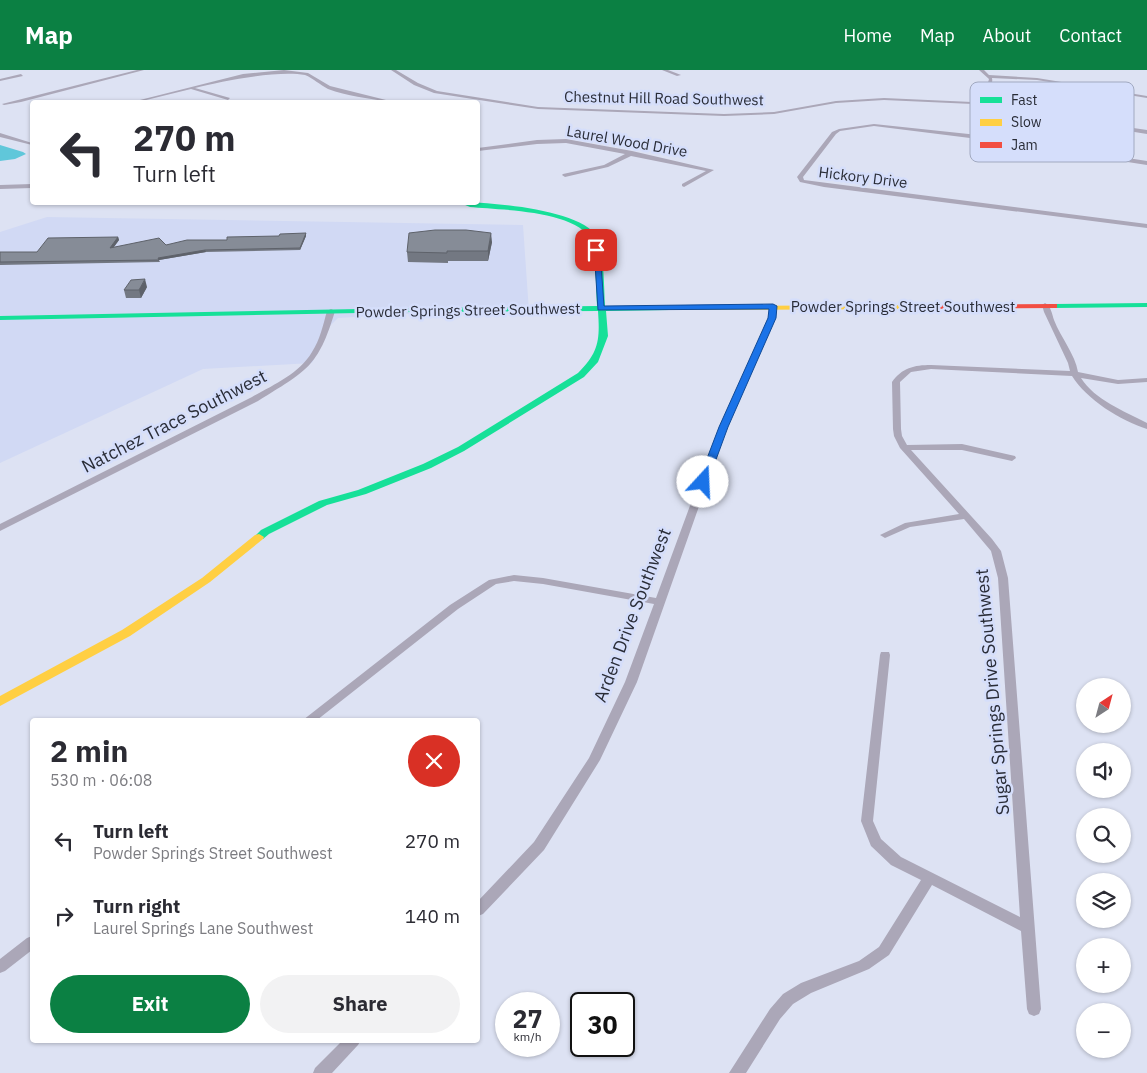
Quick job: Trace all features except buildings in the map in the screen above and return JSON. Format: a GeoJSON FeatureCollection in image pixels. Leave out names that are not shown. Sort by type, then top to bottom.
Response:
{"type":"FeatureCollection","features":[{"type":"Feature","properties":{"kind":"main road"},"geometry":{"type":"LineString","coordinates":[[0,702],[126,633],[176,601],[206,580],[265,532],[323,504],[362,492],[428,466],[581,375],[594,362],[604,336],[600,308],[596,244],[590,231],[579,224],[552,216],[468,205]]}},
{"type":"Feature","properties":{"kind":"main road","name":"Powder Springs Street Southwest"},"geometry":{"type":"LineString","coordinates":[[0,318],[331,311],[773,306],[1147,305]]}},
{"type":"Feature","properties":{"kind":"street"},"geometry":{"type":"LineString","coordinates":[[4,104],[142,70]]}},
{"type":"Feature","properties":{"kind":"street","name":"Chestnut Hill Road Southwest"},"geometry":{"type":"LineString","coordinates":[[393,70],[425,88],[455,96],[538,108],[724,115],[774,113],[865,99],[970,103]]}},
{"type":"Feature","properties":{"kind":"street"},"geometry":{"type":"LineString","coordinates":[[664,70],[679,75]]}},
{"type":"Feature","properties":{"kind":"street"},"geometry":{"type":"LineString","coordinates":[[981,70],[992,79],[991,82]]}},
{"type":"Feature","properties":{"kind":"street"},"geometry":{"type":"LineString","coordinates":[[143,100],[243,75],[287,71],[306,74],[332,89],[383,100]]}},
{"type":"Feature","properties":{"kind":"street"},"geometry":{"type":"LineString","coordinates":[[0,80],[21,75]]}},
{"type":"Feature","properties":{"kind":"street"},"geometry":{"type":"LineString","coordinates":[[988,76],[1056,82]]}},
{"type":"Feature","properties":{"kind":"street"},"geometry":{"type":"LineString","coordinates":[[192,89],[228,99]]}},
{"type":"Feature","properties":{"kind":"street"},"geometry":{"type":"LineString","coordinates":[[1134,94],[1147,96]]}},
{"type":"Feature","properties":{"kind":"street"},"geometry":{"type":"LineString","coordinates":[[447,100],[455,96]]}},
{"type":"Feature","properties":{"kind":"street","name":"Hickory Drive"},"geometry":{"type":"LineString","coordinates":[[970,136],[866,126],[839,130],[800,177],[802,181],[824,185],[1147,226]]}},
{"type":"Feature","properties":{"kind":"street","name":"Chestnut Hill Road Southwest"},"geometry":{"type":"LineString","coordinates":[[1134,130],[1147,132]]}},
{"type":"Feature","properties":{"kind":"street"},"geometry":{"type":"LineString","coordinates":[[0,134],[30,143]]}},
{"type":"Feature","properties":{"kind":"street","name":"Laurel Wood Drive"},"geometry":{"type":"LineString","coordinates":[[480,150],[537,142],[566,141],[711,170],[684,185]]}},
{"type":"Feature","properties":{"kind":"street"},"geometry":{"type":"LineString","coordinates":[[565,175],[606,166],[632,153]]}},
{"type":"Feature","properties":{"kind":"street","name":"Hickory Drive"},"geometry":{"type":"LineString","coordinates":[[1134,161],[1147,163]]}},
{"type":"Feature","properties":{"kind":"street"},"geometry":{"type":"LineString","coordinates":[[0,187],[30,186]]}},
{"type":"Feature","properties":{"kind":"street"},"geometry":{"type":"LineString","coordinates":[[1045,305],[1060,342],[1072,362],[1074,374],[1084,386],[1101,400],[1147,426]]}},
{"type":"Feature","properties":{"kind":"street","name":"Arden Drive Southwest"},"geometry":{"type":"LineString","coordinates":[[480,908],[539,846],[594,760],[631,682],[723,427],[772,318],[773,306]]}},
{"type":"Feature","properties":{"kind":"street","name":"Natchez Trace Southwest"},"geometry":{"type":"LineString","coordinates":[[0,528],[255,399],[291,378],[312,359],[321,342],[331,311]]}},
{"type":"Feature","properties":{"kind":"street","name":"Sugar Springs Drive Southwest"},"geometry":{"type":"LineString","coordinates":[[1034,1009],[1003,578],[996,551],[983,533],[904,448],[897,430],[896,382],[906,372],[936,367],[1074,374],[1118,382],[1147,380]]}},
{"type":"Feature","properties":{"kind":"street"},"geometry":{"type":"LineString","coordinates":[[904,448],[962,447],[1012,458]]}},
{"type":"Feature","properties":{"kind":"street"},"geometry":{"type":"LineString","coordinates":[[885,535],[908,525],[966,516]]}},
{"type":"Feature","properties":{"kind":"street"},"geometry":{"type":"LineString","coordinates":[[312,718],[454,607],[493,582],[514,578],[543,581],[660,602]]}},
{"type":"Feature","properties":{"kind":"street"},"geometry":{"type":"LineString","coordinates":[[885,655],[868,821],[876,842],[896,860],[1027,927]]}},
{"type":"Feature","properties":{"kind":"street"},"geometry":{"type":"LineString","coordinates":[[737,1073],[775,1014],[788,999],[806,988],[864,965],[884,951],[929,878]]}},
{"type":"Feature","properties":{"kind":"street"},"geometry":{"type":"LineString","coordinates":[[0,967],[30,944]]}},
{"type":"Feature","properties":{"kind":"street"},"geometry":{"type":"LineString","coordinates":[[321,1073],[349,1043]]}},
{"type":"Feature","properties":{"kind":"shaded area"},"geometry":{"type":"Polygon","coordinates":[[[47,217],[523,225],[529,312],[441,312],[338,318],[330,326],[312,363],[203,369],[0,463],[0,232],[47,217]]]}},
{"type":"Feature","properties":{"kind":"water"},"geometry":{"type":"Polygon","coordinates":[[[0,145],[26,154],[15,159],[0,161],[0,145]]]}},
{"type":"Feature","properties":{"kind":"traffic: fast"},"geometry":{"type":"LineString","coordinates":[[259,537],[265,532],[323,503],[362,492],[427,466],[461,449],[581,375],[594,362],[604,336],[596,244],[588,230],[577,223],[548,214],[470,205]]}},
{"type":"Feature","properties":{"kind":"traffic: fast"},"geometry":{"type":"LineString","coordinates":[[1054,306],[1147,305]]}},
{"type":"Feature","properties":{"kind":"traffic: fast"},"geometry":{"type":"LineString","coordinates":[[0,318],[411,310],[669,308]]}},
{"type":"Feature","properties":{"kind":"traffic: slow"},"geometry":{"type":"LineString","coordinates":[[669,308],[923,307]]}},
{"type":"Feature","properties":{"kind":"traffic: slow"},"geometry":{"type":"LineString","coordinates":[[0,702],[126,633],[206,580],[259,537]]}},
{"type":"Feature","properties":{"kind":"traffic: jam"},"geometry":{"type":"LineString","coordinates":[[923,307],[1054,306]]}},
{"type":"Feature","properties":{"kind":"route"},"geometry":{"type":"LineString","coordinates":[[596,250],[600,308],[773,306],[772,318],[723,427],[703,482]]}}]}
